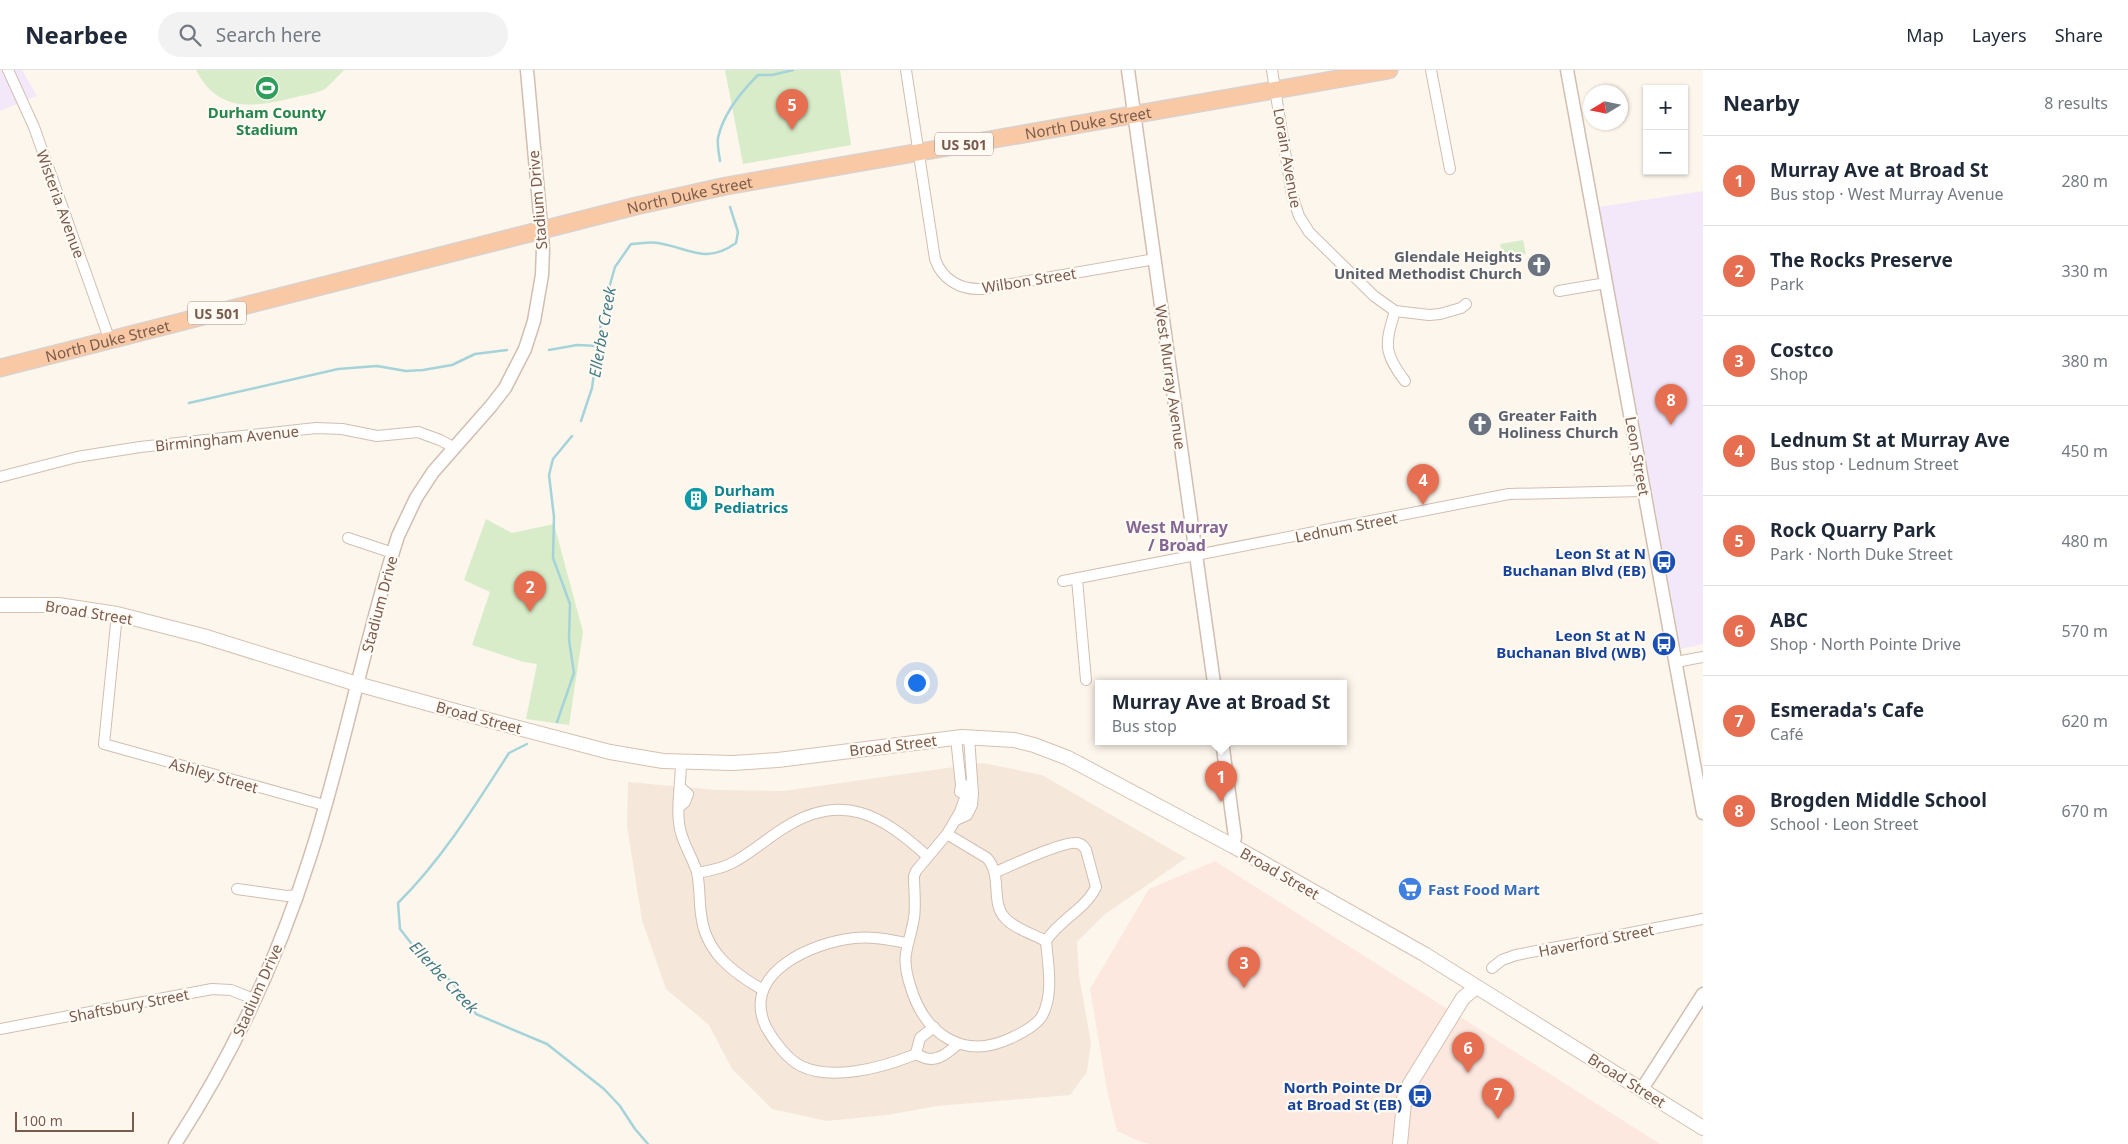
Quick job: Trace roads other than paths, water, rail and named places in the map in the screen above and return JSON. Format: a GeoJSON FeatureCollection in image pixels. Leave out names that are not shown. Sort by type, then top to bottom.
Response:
{"type":"FeatureCollection","features":[{"type":"Feature","properties":{"kind":"highway","name":"North Duke Street"},"geometry":{"type":"LineString","coordinates":[[0,368],[542,230],[726,186],[1389,70]]}},
{"type":"Feature","properties":{"kind":"main road","name":"Broad Street"},"geometry":{"type":"LineString","coordinates":[[0,605],[58,605],[117,614],[243,648],[357,684],[635,757],[682,762],[733,763],[778,760],[963,737],[1014,740],[1054,752],[1233,846],[1424,954],[1703,1128]]}},
{"type":"Feature","properties":{"kind":"main road"},"geometry":{"type":"LineString","coordinates":[[1400,1144],[1404,1109],[1476,987]]}},
{"type":"Feature","properties":{"kind":"street","name":"Wisteria Avenue"},"geometry":{"type":"LineString","coordinates":[[8,70],[34,127],[110,341]]}},
{"type":"Feature","properties":{"kind":"street","name":"Stadium Drive"},"geometry":{"type":"LineString","coordinates":[[176,1144],[201,1105],[256,1000],[298,895],[393,552],[416,498],[433,472],[453,447],[505,388],[525,349],[534,321],[542,261],[542,230],[534,164],[527,70]]}},
{"type":"Feature","properties":{"kind":"street","name":"Wilbon Street"},"geometry":{"type":"LineString","coordinates":[[906,70],[935,259],[942,272],[958,285],[966,288],[982,289],[1155,259]]}},
{"type":"Feature","properties":{"kind":"street","name":"West Murray Avenue"},"geometry":{"type":"LineString","coordinates":[[1128,70],[1214,680]]}},
{"type":"Feature","properties":{"kind":"street","name":"Lorain Avenue"},"geometry":{"type":"LineString","coordinates":[[1272,70],[1292,195],[1299,216],[1310,232],[1360,283],[1395,311],[1429,315],[1440,314],[1461,308],[1466,304]]}},
{"type":"Feature","properties":{"kind":"street"},"geometry":{"type":"LineString","coordinates":[[1431,70],[1450,169]]}},
{"type":"Feature","properties":{"kind":"street","name":"Leon Street"},"geometry":{"type":"LineString","coordinates":[[1567,70],[1703,813]]}},
{"type":"Feature","properties":{"kind":"street"},"geometry":{"type":"LineString","coordinates":[[1559,291],[1606,283]]}},
{"type":"Feature","properties":{"kind":"street"},"geometry":{"type":"LineString","coordinates":[[1395,311],[1388,334],[1388,352],[1390,359],[1405,381]]}},
{"type":"Feature","properties":{"kind":"street","name":"Birmingham Avenue"},"geometry":{"type":"LineString","coordinates":[[0,477],[77,457],[140,447],[316,428],[342,429],[377,436],[418,432],[453,447]]}},
{"type":"Feature","properties":{"kind":"street","name":"Lednum Street"},"geometry":{"type":"LineString","coordinates":[[1063,581],[1509,494],[1644,491]]}},
{"type":"Feature","properties":{"kind":"street"},"geometry":{"type":"LineString","coordinates":[[348,538],[393,552]]}},
{"type":"Feature","properties":{"kind":"street"},"geometry":{"type":"LineString","coordinates":[[1077,579],[1086,680]]}},
{"type":"Feature","properties":{"kind":"street","name":"Ashley Street"},"geometry":{"type":"LineString","coordinates":[[117,614],[104,744],[324,806]]}},
{"type":"Feature","properties":{"kind":"street"},"geometry":{"type":"LineString","coordinates":[[1676,662],[1703,657]]}},
{"type":"Feature","properties":{"kind":"street"},"geometry":{"type":"LineString","coordinates":[[963,737],[966,795],[969,800],[967,816],[956,820],[947,834],[919,865],[914,876],[915,910],[904,962],[910,987],[919,1006],[934,1027],[958,1044],[978,1047],[998,1044],[1027,1030],[1041,1017],[1048,1002],[1049,988],[1046,941],[1063,920],[1092,897],[1096,887],[1086,850],[1083,845],[1074,843],[1040,853],[996,872]]}},
{"type":"Feature","properties":{"kind":"street"},"geometry":{"type":"LineString","coordinates":[[1223,745],[1235,837],[1233,846]]}},
{"type":"Feature","properties":{"kind":"street"},"geometry":{"type":"LineString","coordinates":[[682,762],[678,799],[681,833],[697,873],[702,921],[711,947],[726,966],[763,990]]}},
{"type":"Feature","properties":{"kind":"street"},"geometry":{"type":"LineString","coordinates":[[956,820],[955,808],[966,786]]}},
{"type":"Feature","properties":{"kind":"street"},"geometry":{"type":"LineString","coordinates":[[697,873],[731,864],[795,821],[819,812],[832,810],[854,811],[874,816],[904,834],[927,856]]}},
{"type":"Feature","properties":{"kind":"street"},"geometry":{"type":"LineString","coordinates":[[947,834],[987,858],[996,872],[1000,912],[1006,919],[1046,941]]}},
{"type":"Feature","properties":{"kind":"street"},"geometry":{"type":"LineString","coordinates":[[237,889],[278,895],[298,895]]}},
{"type":"Feature","properties":{"kind":"street","name":"Haverford Street"},"geometry":{"type":"LineString","coordinates":[[1492,968],[1502,960],[1516,955],[1703,918]]}},
{"type":"Feature","properties":{"kind":"street"},"geometry":{"type":"LineString","coordinates":[[907,942],[865,937],[831,942],[814,948],[780,968],[768,980],[763,990],[761,1008],[767,1028],[790,1058],[800,1066],[815,1070],[861,1071],[884,1066],[916,1054],[932,1059],[942,1056],[958,1044]]}},
{"type":"Feature","properties":{"kind":"street","name":"Shaftsbury Street"},"geometry":{"type":"LineString","coordinates":[[0,1029],[212,989],[231,990],[256,1000]]}},
{"type":"Feature","properties":{"kind":"street"},"geometry":{"type":"LineString","coordinates":[[1642,1089],[1703,994]]}},
{"type":"Feature","properties":{"kind":"street"},"geometry":{"type":"LineString","coordinates":[[916,1054],[920,1038],[934,1027]]}},
{"type":"Feature","properties":{"kind":"waterway","name":"Ellerbe Creek"},"geometry":{"type":"LineString","coordinates":[[720,161],[718,146],[720,129],[729,112],[746,88],[758,75],[772,75],[793,70]]}},
{"type":"Feature","properties":{"kind":"waterway","name":"Ellerbe Creek"},"geometry":{"type":"LineString","coordinates":[[581,421],[592,388],[603,309],[615,267],[631,244],[655,242],[706,254],[725,250],[736,243],[738,232],[730,207]]}},
{"type":"Feature","properties":{"kind":"waterway"},"geometry":{"type":"LineString","coordinates":[[549,350],[577,345],[598,346]]}},
{"type":"Feature","properties":{"kind":"waterway"},"geometry":{"type":"LineString","coordinates":[[189,403],[338,369],[377,366],[406,371],[423,370],[452,365],[475,354],[507,350]]}},
{"type":"Feature","properties":{"kind":"waterway","name":"Ellerbe Creek"},"geometry":{"type":"LineString","coordinates":[[557,722],[574,673],[569,640],[570,604],[553,558],[554,517],[549,475],[553,459],[572,436]]}},
{"type":"Feature","properties":{"kind":"waterway","name":"Ellerbe Creek"},"geometry":{"type":"LineString","coordinates":[[527,744],[509,753],[471,812],[443,850],[398,903],[400,929],[425,961],[441,971],[466,998],[476,1014],[547,1044],[604,1089],[620,1106],[635,1129],[648,1144]]}},
{"type":"Feature","properties":{"kind":"place","name":"Durham County Stadium"},"geometry":{"type":"Point","coordinates":[267,88]}},
{"type":"Feature","properties":{"kind":"place","name":"Rock Quarry Park"},"geometry":{"type":"Point","coordinates":[792,130]}},
{"type":"Feature","properties":{"kind":"place","name":"Glendale Heights United Methodist Church"},"geometry":{"type":"Point","coordinates":[1539,265]}},
{"type":"Feature","properties":{"kind":"place","name":"Greater Faith Holiness Church"},"geometry":{"type":"Point","coordinates":[1480,424]}},
{"type":"Feature","properties":{"kind":"place","name":"Brogden Middle School"},"geometry":{"type":"Point","coordinates":[1671,425]}},
{"type":"Feature","properties":{"kind":"place","name":"Durham Pediatrics"},"geometry":{"type":"Point","coordinates":[696,499]}},
{"type":"Feature","properties":{"kind":"place","name":"Lednum St at Murray Ave"},"geometry":{"type":"Point","coordinates":[1423,505]}},
{"type":"Feature","properties":{"kind":"place","name":"Leon St at N Buchanan Blvd (EB)"},"geometry":{"type":"Point","coordinates":[1664,562]}},
{"type":"Feature","properties":{"kind":"place","name":"The Rocks Preserve"},"geometry":{"type":"Point","coordinates":[530,612]}},
{"type":"Feature","properties":{"kind":"place","name":"Leon St at N Buchanan Blvd (WB)"},"geometry":{"type":"Point","coordinates":[1664,644]}},
{"type":"Feature","properties":{"kind":"place","name":"Murray Ave at Broad St"},"geometry":{"type":"Point","coordinates":[1221,802]}},
{"type":"Feature","properties":{"kind":"place","name":"Fast Food Mart"},"geometry":{"type":"Point","coordinates":[1410,889]}},
{"type":"Feature","properties":{"kind":"place","name":"Costco"},"geometry":{"type":"Point","coordinates":[1244,988]}},
{"type":"Feature","properties":{"kind":"place","name":"ABC"},"geometry":{"type":"Point","coordinates":[1468,1073]}},
{"type":"Feature","properties":{"kind":"place","name":"North Pointe Dr at Broad St (EB)"},"geometry":{"type":"Point","coordinates":[1420,1096]}},
{"type":"Feature","properties":{"kind":"place","name":"Esmerada's Cafe"},"geometry":{"type":"Point","coordinates":[1498,1119]}},
{"type":"Feature","properties":{"kind":"district","name":"West Murray / Broad"},"geometry":{"type":"Point","coordinates":[1177,536]}}]}
